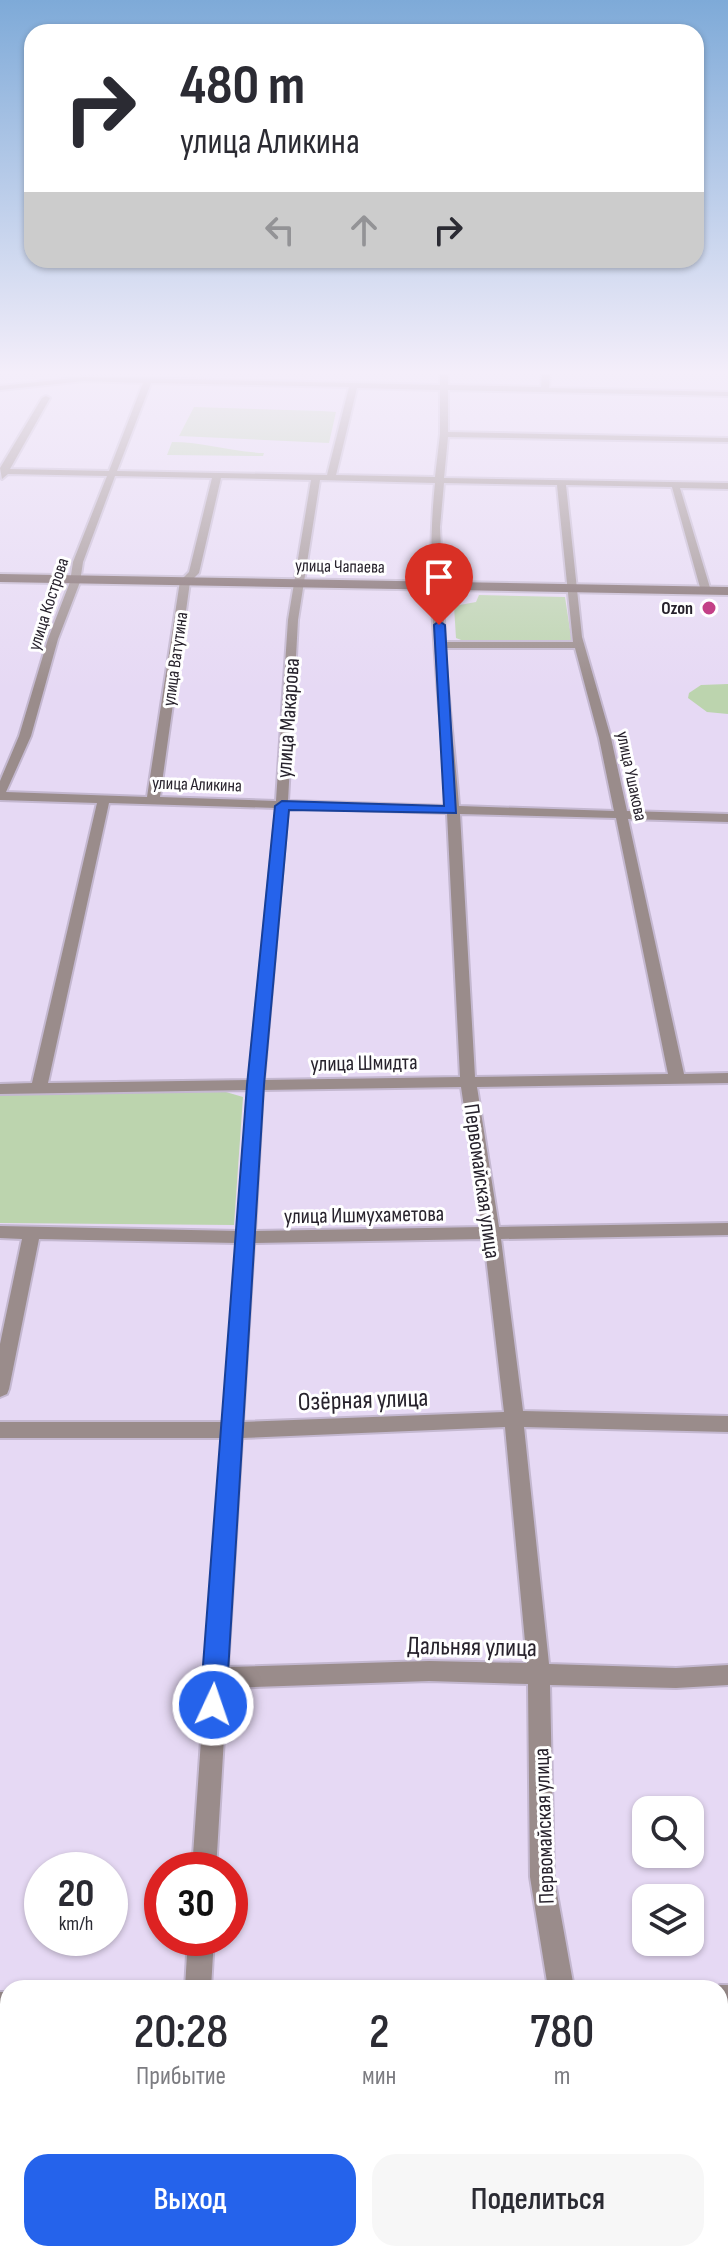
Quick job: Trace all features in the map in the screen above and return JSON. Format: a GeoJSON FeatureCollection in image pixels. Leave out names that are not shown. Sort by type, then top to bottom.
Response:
{"type":"FeatureCollection","features":[{"type":"Feature","properties":{"kind":"street","name":"улица Кострова"},"geometry":{"type":"LineString","coordinates":[[0,794],[35,711],[53,638],[77,579],[78,562],[110,479]]}},
{"type":"Feature","properties":{"kind":"street","name":"улица Ватутина"},"geometry":{"type":"LineString","coordinates":[[153,800],[185,581],[194,573],[216,479]]}},
{"type":"Feature","properties":{"kind":"street","name":"улица Макарова"},"geometry":{"type":"LineString","coordinates":[[205,1852],[214,1678],[256,1085],[282,806],[297,583],[324,479]]}},
{"type":"Feature","properties":{"kind":"street"},"geometry":{"type":"LineString","coordinates":[[413,479],[728,486]]}},
{"type":"Feature","properties":{"kind":"street","name":"Первомайская улица"},"geometry":{"type":"LineString","coordinates":[[441,479],[435,527],[440,645],[460,901],[468,1082],[492,1235],[514,1419],[539,1675],[542,1877],[560,1980]]}},
{"type":"Feature","properties":{"kind":"street","name":"улица Ушакова"},"geometry":{"type":"LineString","coordinates":[[561,481],[570,588],[580,645],[591,676],[677,1079]]}},
{"type":"Feature","properties":{"kind":"street"},"geometry":{"type":"LineString","coordinates":[[675,484],[706,591]]}},
{"type":"Feature","properties":{"kind":"street","name":"улица Чапаева"},"geometry":{"type":"LineString","coordinates":[[0,578],[728,591]]}},
{"type":"Feature","properties":{"kind":"street"},"geometry":{"type":"LineString","coordinates":[[440,645],[580,645]]}},
{"type":"Feature","properties":{"kind":"street","name":"улица Аликина"},"geometry":{"type":"LineString","coordinates":[[0,794],[282,806],[728,818]]}},
{"type":"Feature","properties":{"kind":"street"},"geometry":{"type":"LineString","coordinates":[[39,1088],[104,799]]}},
{"type":"Feature","properties":{"kind":"street","name":"улица Шмидта"},"geometry":{"type":"LineString","coordinates":[[0,1089],[728,1078]]}},
{"type":"Feature","properties":{"kind":"street","name":"улица Ишмухаметова"},"geometry":{"type":"LineString","coordinates":[[0,1232],[246,1237],[728,1229]]}},
{"type":"Feature","properties":{"kind":"street"},"geometry":{"type":"LineString","coordinates":[[0,1389],[32,1231]]}},
{"type":"Feature","properties":{"kind":"street","name":"Озёрная улица"},"geometry":{"type":"LineString","coordinates":[[0,1430],[232,1430],[514,1419],[728,1424]]}},
{"type":"Feature","properties":{"kind":"street","name":"Дальняя улица"},"geometry":{"type":"LineString","coordinates":[[214,1678],[429,1671],[676,1678],[728,1675]]}},
{"type":"Feature","properties":{"kind":"street"},"geometry":{"type":"LineString","coordinates":[[198,1980],[200,1956]]}},
{"type":"Feature","properties":{"kind":"green space"},"geometry":{"type":"Polygon","coordinates":[[[479,595],[565,597],[572,643],[469,643],[456,638],[454,606],[476,602],[479,595]]]}},
{"type":"Feature","properties":{"kind":"green space"},"geometry":{"type":"Polygon","coordinates":[[[728,684],[728,714],[707,712],[688,698],[689,693],[701,685],[728,684]]]}},
{"type":"Feature","properties":{"kind":"green space"},"geometry":{"type":"Polygon","coordinates":[[[226,1092],[243,1097],[234,1225],[0,1223],[0,1094],[226,1092]]]}},
{"type":"Feature","properties":{"kind":"place","name":"Ozon"},"geometry":{"type":"Point","coordinates":[709,608]}},
{"type":"Feature","properties":{"kind":"route"},"geometry":{"type":"LineString","coordinates":[[213,1705],[256,1085],[282,806],[451,810],[439,625]]}}]}
